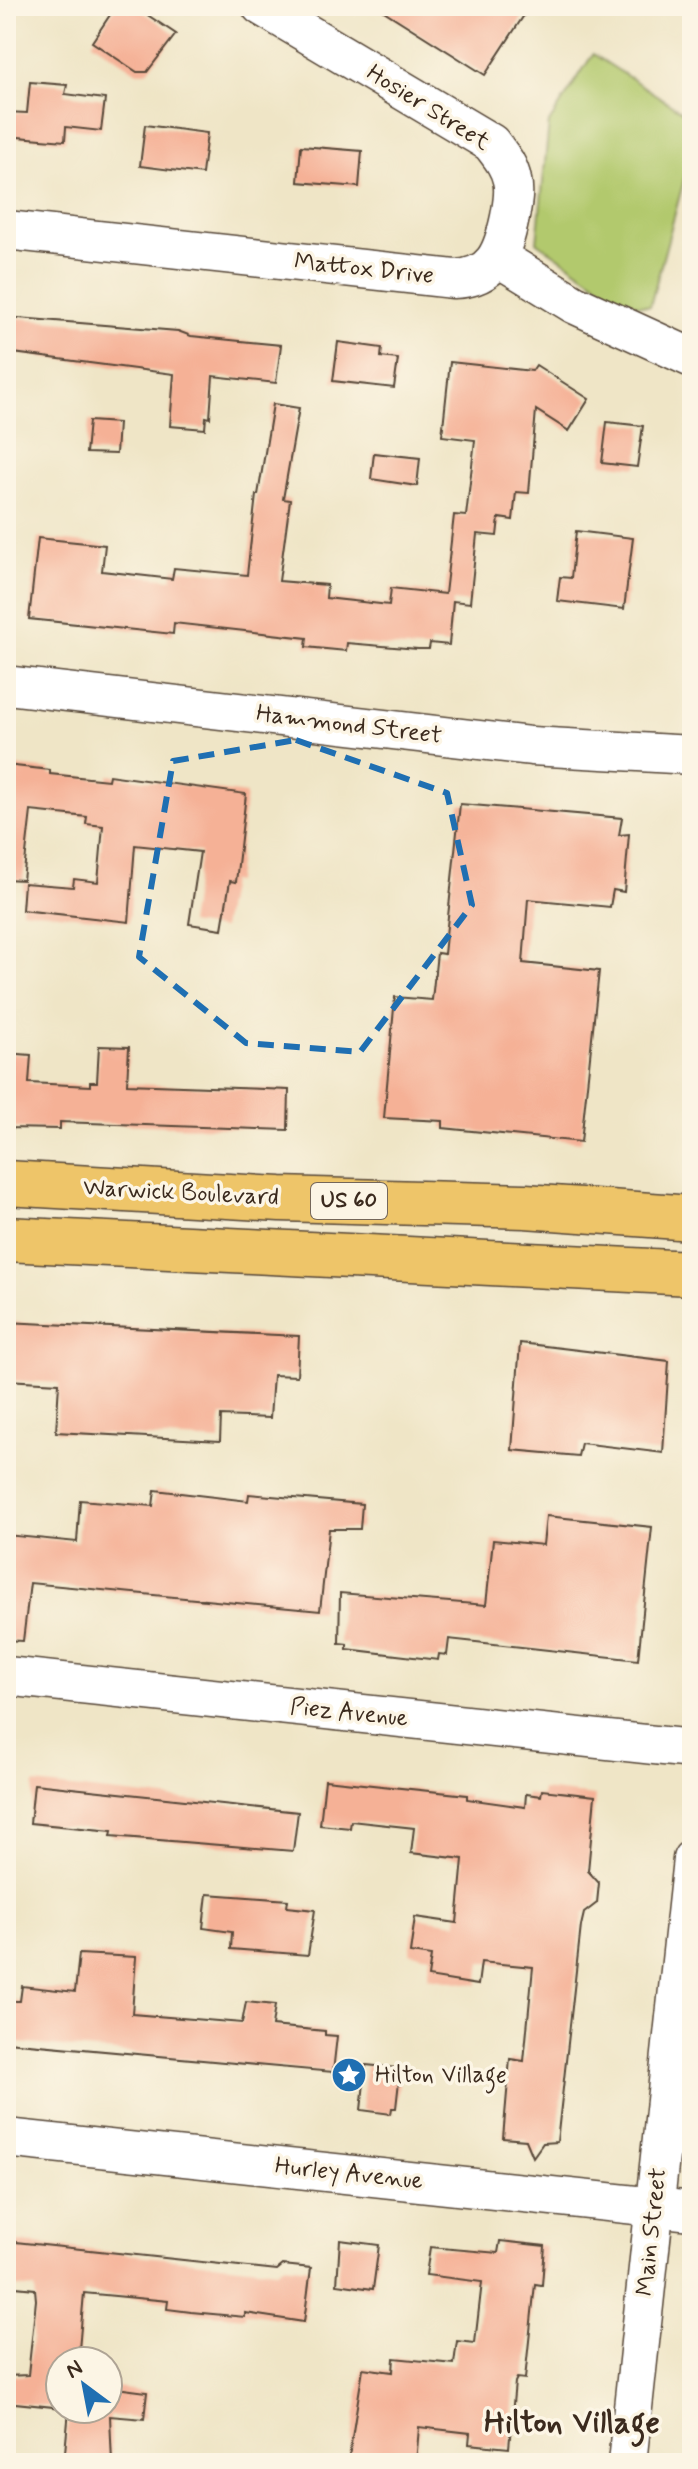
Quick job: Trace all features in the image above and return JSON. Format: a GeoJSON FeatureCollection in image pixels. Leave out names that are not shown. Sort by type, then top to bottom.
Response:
{"type":"FeatureCollection","features":[{"type":"Feature","properties":{"kind":"main road","name":"Warwick Boulevard"},"geometry":{"type":"LineString","coordinates":[[6,1183],[280,1199],[525,1206],[692,1218]]}},
{"type":"Feature","properties":{"kind":"main road","name":"US 60"},"geometry":{"type":"LineString","coordinates":[[6,1239],[692,1273]]}},
{"type":"Feature","properties":{"kind":"street","name":"Hosier Street"},"geometry":{"type":"LineString","coordinates":[[261,6],[491,143],[505,161],[513,182],[513,200],[499,258]]}},
{"type":"Feature","properties":{"kind":"street","name":"Mattox Drive"},"geometry":{"type":"LineString","coordinates":[[6,230],[454,279],[485,272],[499,258]]}},
{"type":"Feature","properties":{"kind":"street"},"geometry":{"type":"LineString","coordinates":[[499,258],[574,304],[692,358]]}},
{"type":"Feature","properties":{"kind":"street","name":"Hammond Street"},"geometry":{"type":"LineString","coordinates":[[6,685],[531,746],[692,755]]}},
{"type":"Feature","properties":{"kind":"street","name":"Piez Avenue"},"geometry":{"type":"LineString","coordinates":[[6,1676],[692,1749]]}},
{"type":"Feature","properties":{"kind":"street","name":"Main Street"},"geometry":{"type":"LineString","coordinates":[[627,2463],[692,1859]]}},
{"type":"Feature","properties":{"kind":"street","name":"Hurley Avenue"},"geometry":{"type":"LineString","coordinates":[[6,2138],[692,2211]]}},
{"type":"Feature","properties":{"kind":"highlighted area"},"geometry":{"type":"Polygon","coordinates":[[[296,740],[447,793],[472,905],[360,1052],[246,1043],[139,957],[173,761],[296,740]]]}},
{"type":"Feature","properties":{"kind":"green space"},"geometry":{"type":"Polygon","coordinates":[[[593,54],[692,118],[692,150],[650,306],[627,304],[537,242],[549,123],[593,54]]]}},
{"type":"Feature","properties":{"kind":"building"},"geometry":{"type":"Polygon","coordinates":[[[116,6],[134,6],[176,34],[147,72],[137,72],[92,42],[116,6]]]}},
{"type":"Feature","properties":{"kind":"building"},"geometry":{"type":"Polygon","coordinates":[[[376,6],[530,6],[485,75],[376,6]]]}},
{"type":"Feature","properties":{"kind":"building"},"geometry":{"type":"Polygon","coordinates":[[[30,82],[67,85],[65,94],[105,99],[101,131],[66,127],[65,141],[6,136],[6,112],[27,113],[30,82]]]}},
{"type":"Feature","properties":{"kind":"building"},"geometry":{"type":"Polygon","coordinates":[[[145,125],[207,133],[202,174],[140,166],[145,125]]]}},
{"type":"Feature","properties":{"kind":"building"},"geometry":{"type":"Polygon","coordinates":[[[301,146],[362,151],[359,187],[298,182],[301,146]]]}},
{"type":"Feature","properties":{"kind":"building"},"geometry":{"type":"Polygon","coordinates":[[[6,317],[178,331],[191,336],[281,345],[276,383],[213,376],[210,418],[206,417],[205,429],[170,426],[174,374],[6,352],[6,317]]]}},
{"type":"Feature","properties":{"kind":"building"},"geometry":{"type":"Polygon","coordinates":[[[338,342],[382,348],[381,357],[398,359],[394,388],[333,381],[338,342]]]}},
{"type":"Feature","properties":{"kind":"building"},"geometry":{"type":"Polygon","coordinates":[[[450,362],[532,371],[536,365],[589,399],[569,431],[536,410],[529,493],[516,492],[513,520],[499,518],[497,536],[477,534],[470,603],[453,601],[449,645],[430,643],[429,649],[418,649],[347,643],[346,651],[306,647],[307,638],[174,623],[173,634],[29,619],[38,538],[105,545],[102,571],[172,579],[174,568],[247,575],[256,495],[273,404],[299,408],[283,499],[290,500],[279,581],[327,585],[326,598],[389,605],[391,588],[445,594],[454,515],[466,516],[475,440],[442,436],[450,362]]]}},
{"type":"Feature","properties":{"kind":"building"},"geometry":{"type":"Polygon","coordinates":[[[89,421],[118,423],[116,454],[86,453],[89,421]]]}},
{"type":"Feature","properties":{"kind":"building"},"geometry":{"type":"Polygon","coordinates":[[[607,422],[643,426],[637,467],[602,463],[607,422]]]}},
{"type":"Feature","properties":{"kind":"building"},"geometry":{"type":"Polygon","coordinates":[[[374,453],[420,458],[417,486],[371,479],[374,453]]]}},
{"type":"Feature","properties":{"kind":"building"},"geometry":{"type":"Polygon","coordinates":[[[576,531],[633,538],[624,609],[557,601],[560,577],[571,578],[576,531]]]}},
{"type":"Feature","properties":{"kind":"building"},"geometry":{"type":"Polygon","coordinates":[[[6,765],[50,770],[50,774],[108,780],[109,775],[246,794],[236,882],[230,881],[222,929],[189,924],[200,852],[135,845],[129,922],[22,910],[24,883],[73,887],[74,879],[98,882],[103,826],[86,824],[87,817],[31,811],[23,880],[6,879],[6,765]]]}},
{"type":"Feature","properties":{"kind":"building"},"geometry":{"type":"Polygon","coordinates":[[[460,804],[622,818],[619,835],[629,834],[624,892],[613,890],[610,907],[528,899],[523,963],[599,971],[581,1142],[443,1128],[443,1121],[384,1118],[395,997],[432,1000],[437,953],[444,954],[460,804]]]}},
{"type":"Feature","properties":{"kind":"building"},"geometry":{"type":"Polygon","coordinates":[[[99,1046],[129,1047],[127,1084],[289,1090],[288,1130],[60,1122],[60,1129],[6,1128],[6,1053],[31,1055],[29,1083],[90,1086],[90,1082],[97,1082],[99,1046]]]}},
{"type":"Feature","properties":{"kind":"building"},"geometry":{"type":"Polygon","coordinates":[[[6,1322],[299,1336],[297,1376],[273,1375],[270,1418],[221,1416],[220,1441],[56,1432],[59,1383],[6,1380],[6,1322]]]}},
{"type":"Feature","properties":{"kind":"building"},"geometry":{"type":"Polygon","coordinates":[[[520,1343],[669,1361],[663,1453],[581,1443],[578,1456],[512,1450],[520,1343]]]}},
{"type":"Feature","properties":{"kind":"building"},"geometry":{"type":"Polygon","coordinates":[[[155,1490],[248,1501],[249,1494],[362,1504],[360,1529],[329,1529],[320,1611],[30,1583],[23,1641],[6,1640],[6,1535],[77,1542],[80,1500],[153,1506],[155,1490]]]}},
{"type":"Feature","properties":{"kind":"building"},"geometry":{"type":"Polygon","coordinates":[[[546,1516],[652,1527],[638,1660],[449,1639],[447,1655],[439,1654],[438,1660],[347,1649],[347,1644],[339,1643],[340,1593],[486,1605],[493,1540],[543,1545],[546,1516]]]}},
{"type":"Feature","properties":{"kind":"building"},"geometry":{"type":"Polygon","coordinates":[[[325,1780],[467,1795],[467,1799],[525,1807],[526,1794],[541,1796],[542,1790],[595,1796],[588,1871],[599,1883],[597,1903],[584,1913],[581,1926],[557,2142],[543,2143],[533,2157],[526,2140],[503,2138],[510,2059],[524,2061],[533,1967],[481,1962],[478,1985],[428,1977],[431,1956],[410,1953],[415,1917],[457,1923],[463,1859],[411,1853],[414,1828],[351,1821],[350,1828],[320,1825],[325,1780]]]}},
{"type":"Feature","properties":{"kind":"building"},"geometry":{"type":"Polygon","coordinates":[[[34,1784],[298,1812],[293,1851],[111,1836],[112,1831],[30,1823],[34,1784]]]}},
{"type":"Feature","properties":{"kind":"building"},"geometry":{"type":"Polygon","coordinates":[[[207,1894],[288,1900],[287,1907],[315,1910],[308,1955],[231,1949],[232,1932],[203,1928],[207,1894]]]}},
{"type":"Feature","properties":{"kind":"building"},"geometry":{"type":"Polygon","coordinates":[[[79,1954],[136,1957],[132,2014],[242,2023],[246,2002],[275,2005],[272,2026],[325,2031],[325,2035],[337,2036],[333,2072],[7,2042],[12,2001],[20,2001],[22,1986],[75,1992],[79,1954]]]}},
{"type":"Feature","properties":{"kind":"building"},"geometry":{"type":"Polygon","coordinates":[[[366,2065],[396,2068],[395,2081],[399,2081],[396,2108],[392,2108],[391,2114],[361,2110],[366,2065]]]}},
{"type":"Feature","properties":{"kind":"building"},"geometry":{"type":"Polygon","coordinates":[[[340,2240],[379,2245],[373,2289],[337,2284],[340,2240]]]}},
{"type":"Feature","properties":{"kind":"building"},"geometry":{"type":"Polygon","coordinates":[[[6,2241],[277,2270],[283,2265],[311,2268],[304,2322],[245,2313],[245,2317],[167,2309],[168,2301],[84,2293],[79,2345],[44,2345],[44,2406],[6,2402],[6,2376],[28,2375],[36,2300],[35,2289],[6,2286],[6,2241]]]}},
{"type":"Feature","properties":{"kind":"building"},"geometry":{"type":"Polygon","coordinates":[[[500,2241],[545,2246],[542,2285],[535,2284],[525,2379],[517,2378],[515,2382],[509,2448],[469,2444],[470,2433],[419,2427],[416,2463],[348,2463],[363,2368],[393,2372],[394,2358],[454,2364],[457,2341],[475,2343],[482,2282],[426,2275],[430,2247],[498,2253],[500,2241]]]}},
{"type":"Feature","properties":{"kind":"building"},"geometry":{"type":"Polygon","coordinates":[[[124,2389],[147,2392],[144,2419],[124,2417],[124,2389]]]}},
{"type":"Feature","properties":{"kind":"building"},"geometry":{"type":"Polygon","coordinates":[[[68,2425],[110,2425],[112,2463],[64,2463],[68,2425]]]}},
{"type":"Feature","properties":{"kind":"place","name":"Hilton Village"},"geometry":{"type":"Point","coordinates":[349,2075]}},
{"type":"Feature","properties":{"kind":"district","name":"Hilton Village"},"geometry":{"type":"Point","coordinates":[572,2423]}}]}
